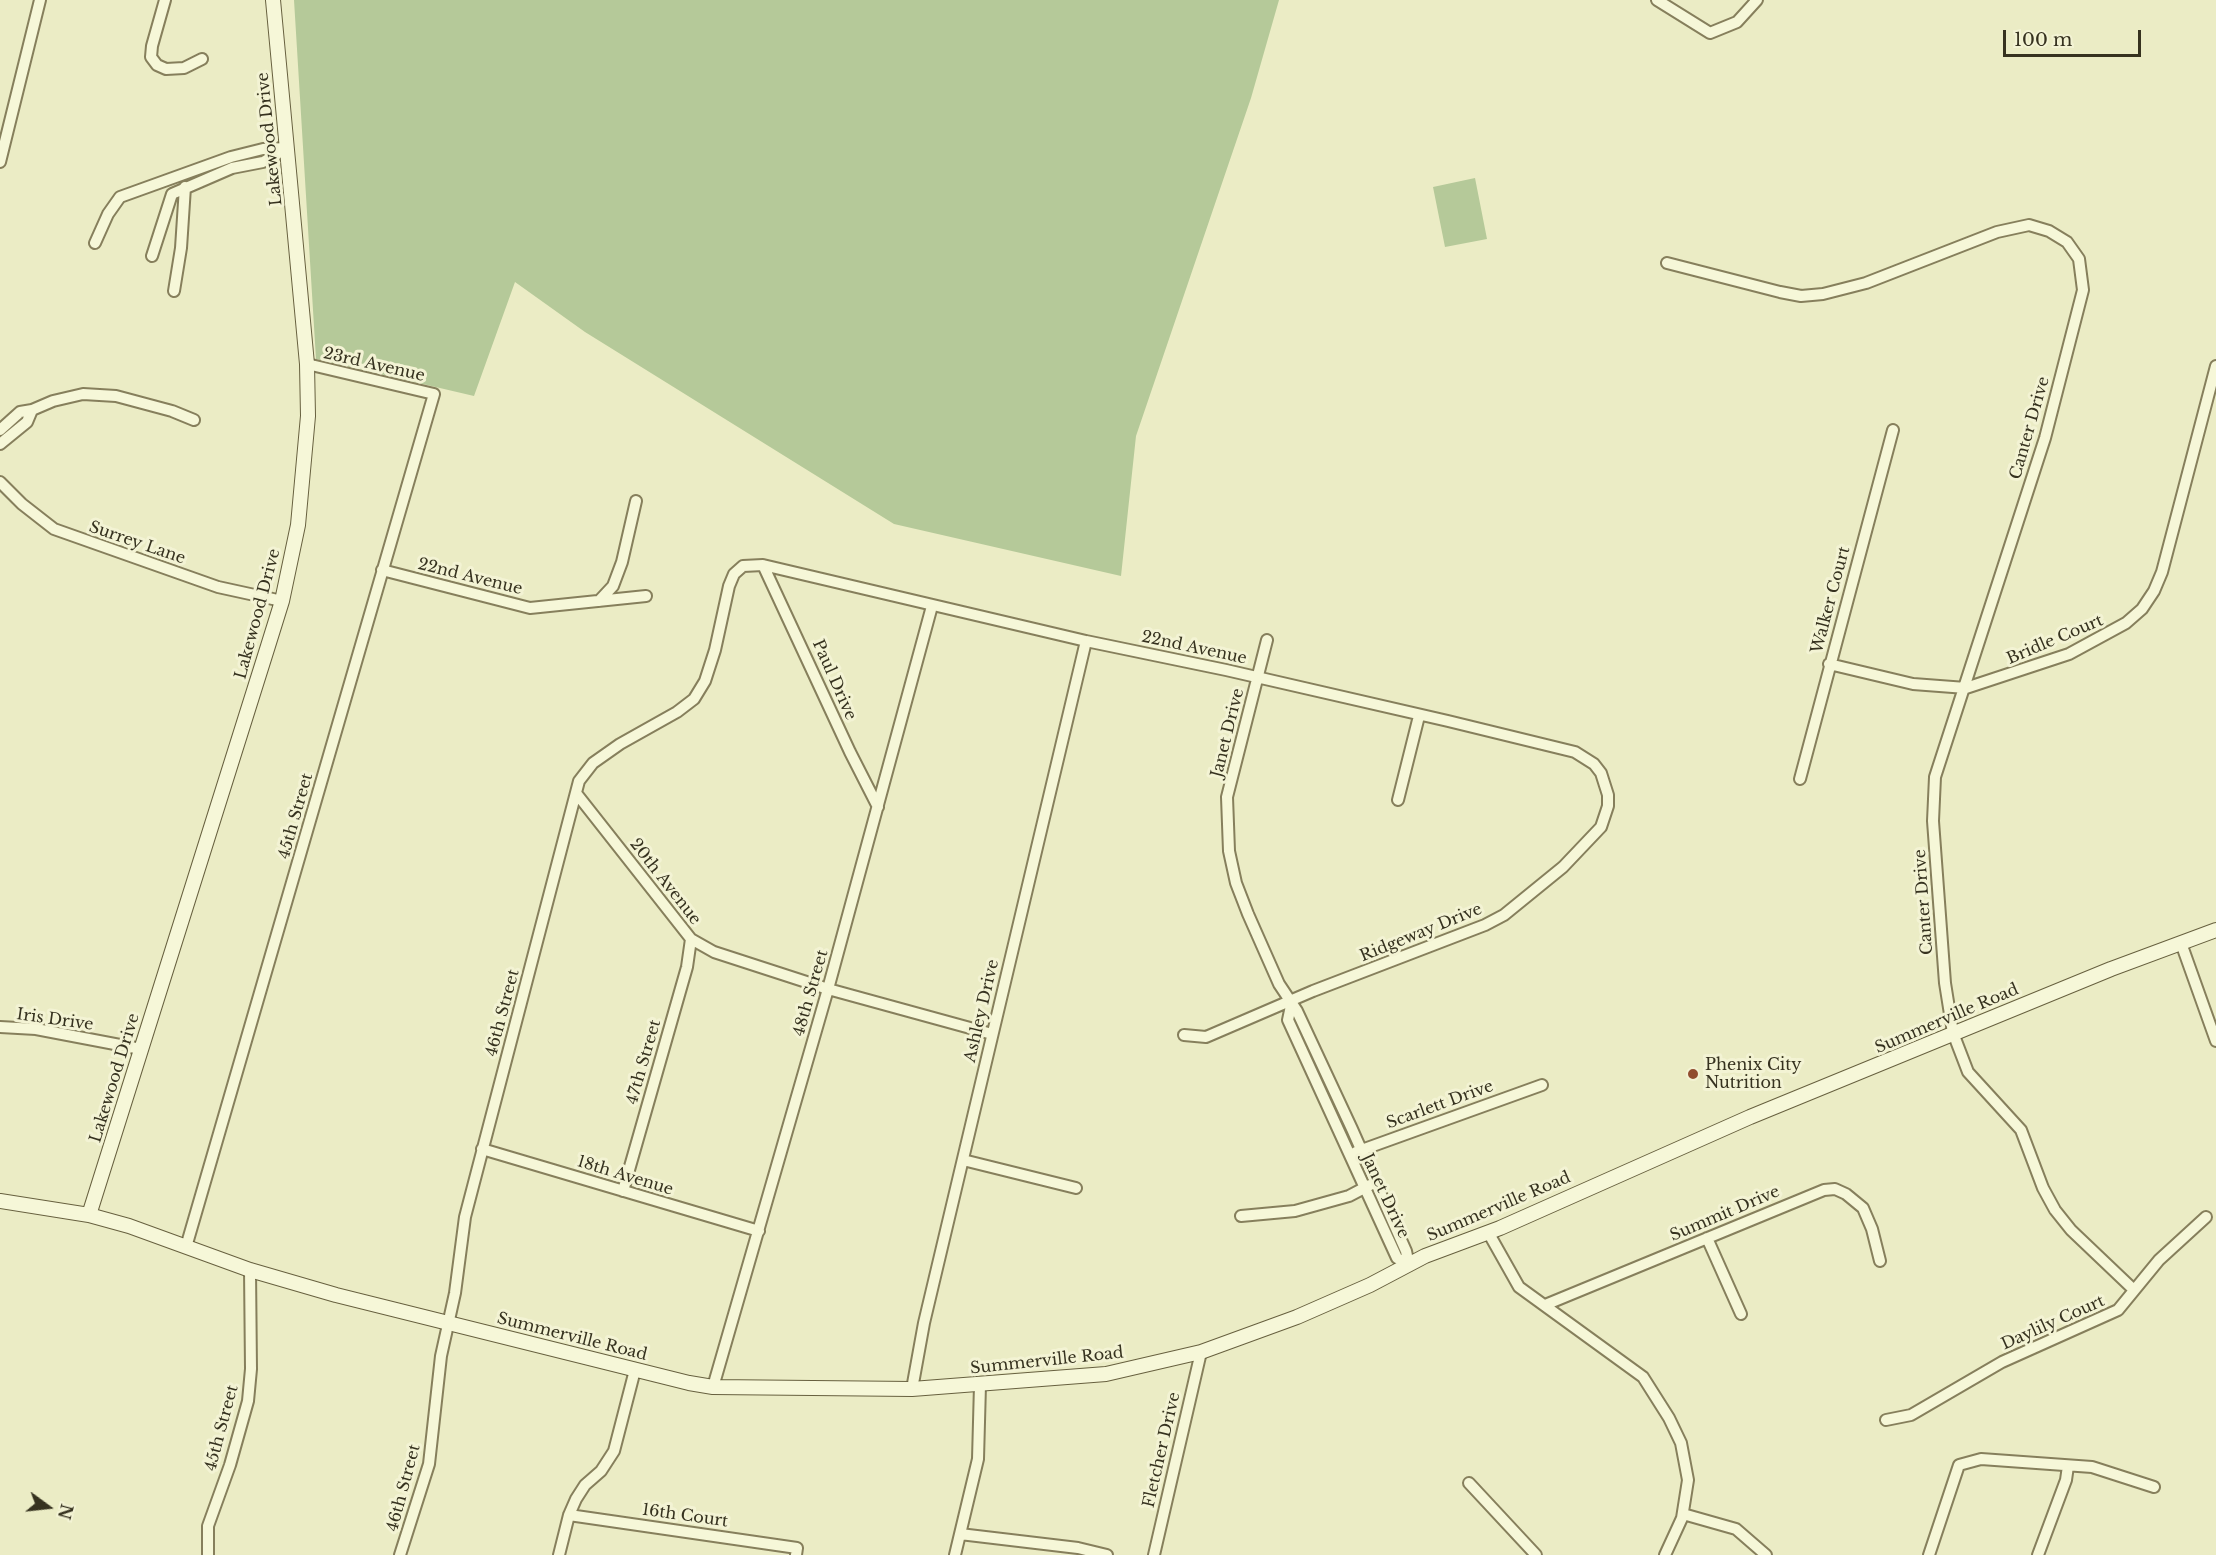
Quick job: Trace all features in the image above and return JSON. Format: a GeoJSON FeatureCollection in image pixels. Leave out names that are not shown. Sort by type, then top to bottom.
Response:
{"type":"FeatureCollection","features":[{"type":"Feature","properties":{"kind":"main road","name":"Lakewood Drive"},"geometry":{"type":"LineString","coordinates":[[89,1215],[282,601],[302,492],[308,416],[307,364],[273,0]]}},
{"type":"Feature","properties":{"kind":"main road","name":"Summerville Road"},"geometry":{"type":"LineString","coordinates":[[0,1201],[89,1215],[186,1246],[250,1270],[449,1323],[635,1370],[713,1387],[912,1389],[1106,1374],[1201,1352],[1297,1317],[1425,1256],[1488,1232],[1698,1138],[2216,930]]}},
{"type":"Feature","properties":{"kind":"street"},"geometry":{"type":"LineString","coordinates":[[0,162],[40,0]]}},
{"type":"Feature","properties":{"kind":"street"},"geometry":{"type":"LineString","coordinates":[[165,0],[152,46],[152,57],[157,65],[166,69],[184,68],[202,59]]}},
{"type":"Feature","properties":{"kind":"street"},"geometry":{"type":"LineString","coordinates":[[1657,0],[1710,33],[1737,22],[1754,1]]}},
{"type":"Feature","properties":{"kind":"street"},"geometry":{"type":"LineString","coordinates":[[152,256],[172,194],[232,168],[263,162],[287,148]]}},
{"type":"Feature","properties":{"kind":"street"},"geometry":{"type":"LineString","coordinates":[[95,243],[108,214],[120,197],[231,158],[263,149],[287,148]]}},
{"type":"Feature","properties":{"kind":"street"},"geometry":{"type":"LineString","coordinates":[[174,291],[181,248],[185,187]]}},
{"type":"Feature","properties":{"kind":"street","name":"Canter Drive"},"geometry":{"type":"LineString","coordinates":[[1667,263],[1801,296],[1845,290],[2018,226],[2029,225],[2049,231],[2067,242],[2082,269],[2083,290],[2045,438],[1966,688],[1955,714],[1935,777],[1933,799],[1945,983],[1953,1034],[1968,1072],[2021,1130],[2043,1188],[2055,1210],[2071,1230],[2134,1290]]}},
{"type":"Feature","properties":{"kind":"street","name":"23rd Avenue"},"geometry":{"type":"LineString","coordinates":[[307,364],[434,394]]}},
{"type":"Feature","properties":{"kind":"street","name":"Bridle Court"},"geometry":{"type":"LineString","coordinates":[[1829,664],[1913,684],[1966,688],[2069,654],[2118,630],[2142,609],[2154,591],[2162,572],[2216,366]]}},
{"type":"Feature","properties":{"kind":"street"},"geometry":{"type":"LineString","coordinates":[[0,430],[20,412],[32,410],[53,400],[83,393],[128,399],[172,411],[194,420]]}},
{"type":"Feature","properties":{"kind":"street","name":"45th Street"},"geometry":{"type":"LineString","coordinates":[[186,1246],[434,394]]}},
{"type":"Feature","properties":{"kind":"street"},"geometry":{"type":"LineString","coordinates":[[0,444],[27,422],[32,410]]}},
{"type":"Feature","properties":{"kind":"street","name":"Walker Court"},"geometry":{"type":"LineString","coordinates":[[1800,779],[1893,430]]}},
{"type":"Feature","properties":{"kind":"street","name":"Surrey Lane"},"geometry":{"type":"LineString","coordinates":[[0,482],[22,504],[54,529],[218,587],[282,601]]}},
{"type":"Feature","properties":{"kind":"street"},"geometry":{"type":"LineString","coordinates":[[599,601],[613,586],[616,578],[636,501]]}},
{"type":"Feature","properties":{"kind":"street","name":"22nd Avenue"},"geometry":{"type":"LineString","coordinates":[[764,565],[932,606],[1258,677],[1575,752],[1594,764],[1606,784]]}},
{"type":"Feature","properties":{"kind":"street","name":"46th Street"},"geometry":{"type":"LineString","coordinates":[[400,1555],[429,1464],[441,1356],[449,1323],[465,1217],[579,781],[593,763],[694,699],[705,681],[715,650],[729,586],[734,574],[743,566],[764,565]]}},
{"type":"Feature","properties":{"kind":"street","name":"Paul Drive"},"geometry":{"type":"LineString","coordinates":[[764,565],[849,752],[878,807]]}},
{"type":"Feature","properties":{"kind":"street","name":"22nd Avenue"},"geometry":{"type":"LineString","coordinates":[[382,570],[530,608],[541,609],[550,604],[646,596]]}},
{"type":"Feature","properties":{"kind":"street","name":"48th Street"},"geometry":{"type":"LineString","coordinates":[[713,1387],[828,989],[932,606]]}},
{"type":"Feature","properties":{"kind":"street","name":"Janet Drive"},"geometry":{"type":"LineString","coordinates":[[1267,640],[1227,797],[1229,851],[1236,883],[1279,984],[1292,1001],[1376,1182],[1406,1251],[1409,1265]]}},
{"type":"Feature","properties":{"kind":"street","name":"Ashley Drive"},"geometry":{"type":"LineString","coordinates":[[912,1389],[924,1323],[1086,641]]}},
{"type":"Feature","properties":{"kind":"street"},"geometry":{"type":"LineString","coordinates":[[1398,800],[1419,716]]}},
{"type":"Feature","properties":{"kind":"street","name":"Ridgeway Drive"},"geometry":{"type":"LineString","coordinates":[[1184,1035],[1206,1037],[1485,926],[1504,915],[1563,867],[1601,827],[1608,806],[1606,784]]}},
{"type":"Feature","properties":{"kind":"street","name":"20th Avenue"},"geometry":{"type":"LineString","coordinates":[[576,793],[691,939],[734,959],[828,989],[992,1034]]}},
{"type":"Feature","properties":{"kind":"street","name":"47th Street"},"geometry":{"type":"LineString","coordinates":[[623,1191],[687,967],[691,939]]}},
{"type":"Feature","properties":{"kind":"street"},"geometry":{"type":"LineString","coordinates":[[2181,943],[2216,1041]]}},
{"type":"Feature","properties":{"kind":"street","name":"Janet Drive"},"geometry":{"type":"LineString","coordinates":[[1292,1001],[1288,1020],[1397,1258],[1409,1265]]}},
{"type":"Feature","properties":{"kind":"street","name":"Iris Drive"},"geometry":{"type":"LineString","coordinates":[[0,1028],[36,1029],[141,1049]]}},
{"type":"Feature","properties":{"kind":"street","name":"Scarlett Drive"},"geometry":{"type":"LineString","coordinates":[[1350,1155],[1542,1085]]}},
{"type":"Feature","properties":{"kind":"street","name":"18th Avenue"},"geometry":{"type":"LineString","coordinates":[[482,1149],[759,1231]]}},
{"type":"Feature","properties":{"kind":"street"},"geometry":{"type":"LineString","coordinates":[[963,1160],[1076,1188]]}},
{"type":"Feature","properties":{"kind":"street"},"geometry":{"type":"LineString","coordinates":[[1241,1216],[1295,1211],[1349,1196],[1376,1182]]}},
{"type":"Feature","properties":{"kind":"street","name":"Summit Drive"},"geometry":{"type":"LineString","coordinates":[[1545,1305],[1803,1197],[1835,1189],[1856,1200],[1863,1209],[1872,1229],[1880,1261]]}},
{"type":"Feature","properties":{"kind":"street","name":"Daylily Court"},"geometry":{"type":"LineString","coordinates":[[1886,1420],[1911,1415],[2001,1362],[2118,1310],[2185,1233],[2206,1217]]}},
{"type":"Feature","properties":{"kind":"street"},"geometry":{"type":"LineString","coordinates":[[1488,1232],[1518,1287],[1643,1377],[1682,1443],[1688,1480],[1683,1514],[1665,1555]]}},
{"type":"Feature","properties":{"kind":"street"},"geometry":{"type":"LineString","coordinates":[[1707,1238],[1741,1314]]}},
{"type":"Feature","properties":{"kind":"street","name":"45th Street"},"geometry":{"type":"LineString","coordinates":[[208,1555],[208,1526],[230,1465],[248,1401],[251,1369],[250,1270]]}},
{"type":"Feature","properties":{"kind":"street","name":"Fletcher Drive"},"geometry":{"type":"LineString","coordinates":[[1154,1555],[1201,1352]]}},
{"type":"Feature","properties":{"kind":"street"},"geometry":{"type":"LineString","coordinates":[[560,1555],[569,1515],[585,1485],[602,1471],[614,1451],[635,1370]]}},
{"type":"Feature","properties":{"kind":"street"},"geometry":{"type":"LineString","coordinates":[[955,1555],[978,1459],[981,1420],[980,1385]]}},
{"type":"Feature","properties":{"kind":"street"},"geometry":{"type":"LineString","coordinates":[[1929,1555],[1959,1465],[1981,1459],[2068,1466],[2111,1472],[2154,1487]]}},
{"type":"Feature","properties":{"kind":"street"},"geometry":{"type":"LineString","coordinates":[[2038,1555],[2067,1480],[2068,1466]]}},
{"type":"Feature","properties":{"kind":"street"},"geometry":{"type":"LineString","coordinates":[[1469,1483],[1536,1555]]}},
{"type":"Feature","properties":{"kind":"street"},"geometry":{"type":"LineString","coordinates":[[1683,1514],[1736,1529],[1766,1555]]}},
{"type":"Feature","properties":{"kind":"street","name":"16th Court"},"geometry":{"type":"LineString","coordinates":[[569,1515],[796,1552]]}},
{"type":"Feature","properties":{"kind":"street"},"geometry":{"type":"LineString","coordinates":[[960,1534],[1078,1548],[1107,1555]]}},
{"type":"Feature","properties":{"kind":"green space"},"geometry":{"type":"Polygon","coordinates":[[[294,0],[1279,0],[1251,98],[1136,436],[1121,576],[894,524],[585,332],[515,282],[474,396],[316,359],[294,0]]]}},
{"type":"Feature","properties":{"kind":"green space"},"geometry":{"type":"Polygon","coordinates":[[[1475,178],[1487,239],[1445,247],[1433,187],[1475,178]]]}},
{"type":"Feature","properties":{"kind":"place","name":"Phenix City Nutrition"},"geometry":{"type":"Point","coordinates":[1693,1074]}}]}
